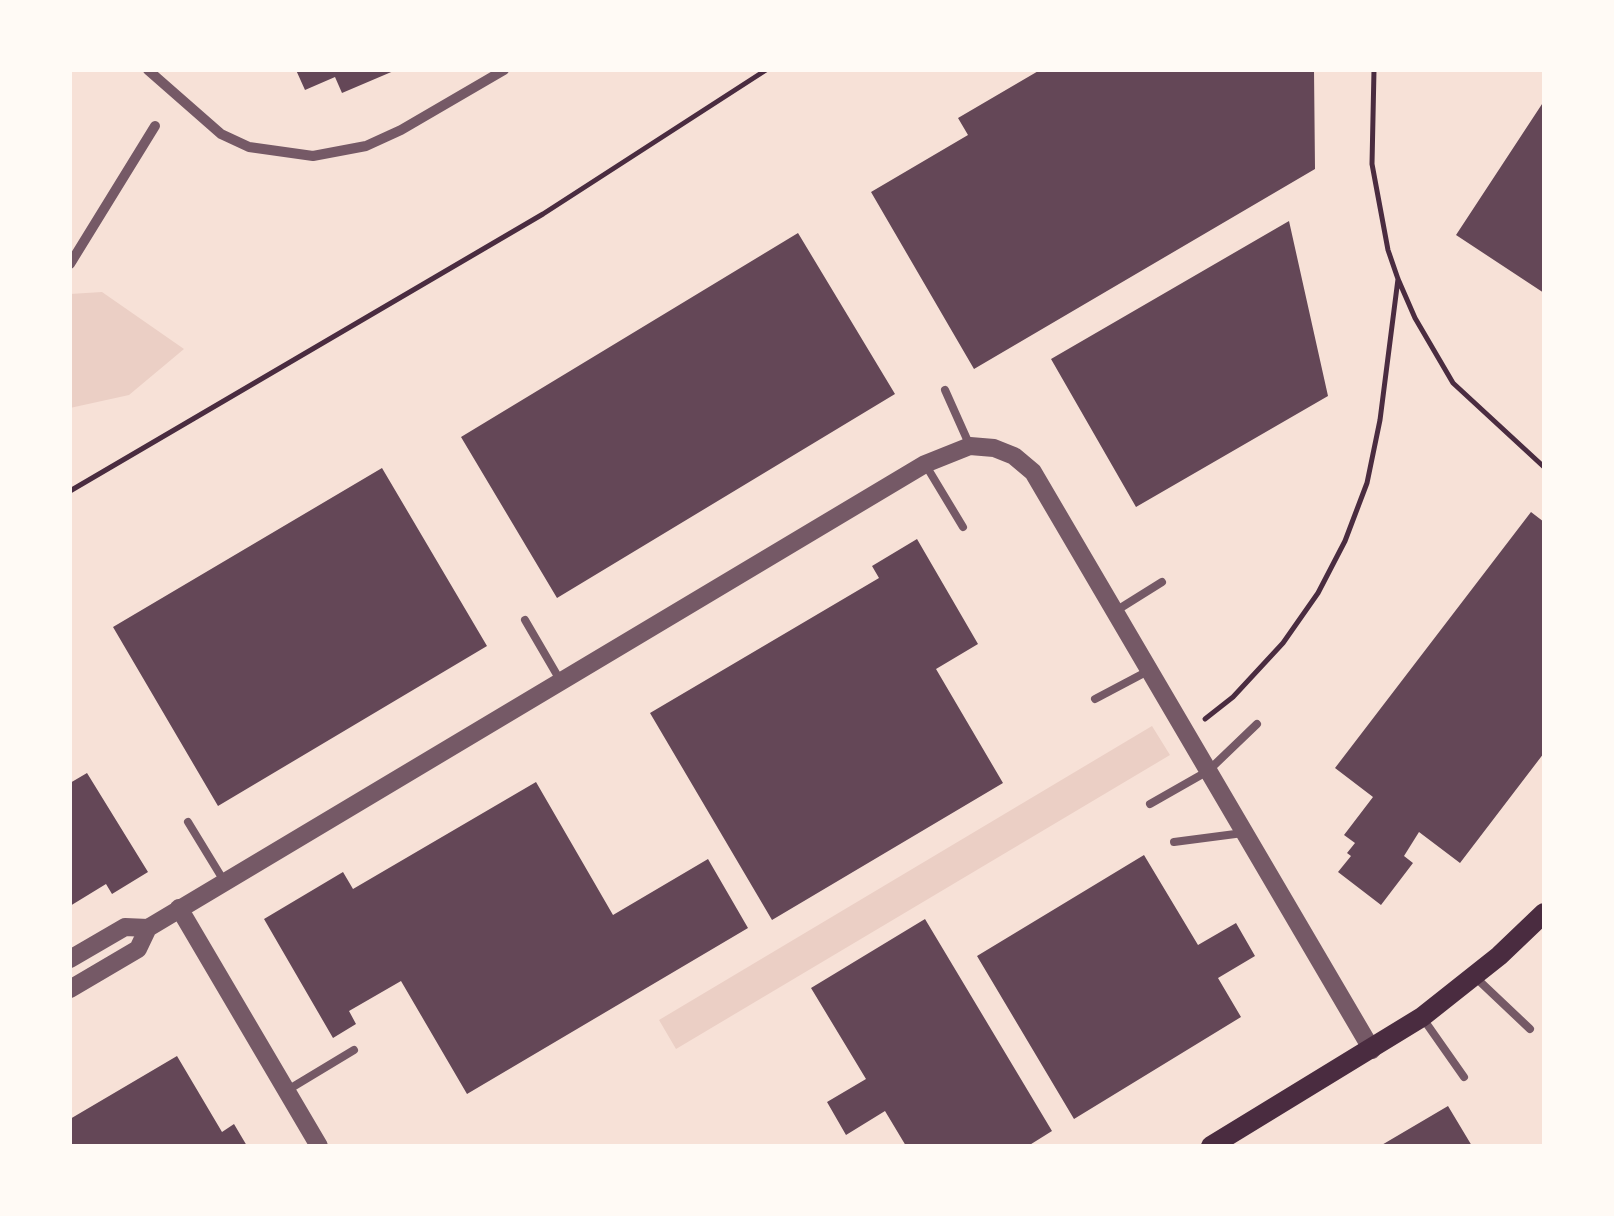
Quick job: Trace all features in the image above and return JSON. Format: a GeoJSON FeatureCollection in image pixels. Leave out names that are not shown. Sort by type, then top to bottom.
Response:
{"type":"FeatureCollection","features":[{"type":"Feature","properties":{"kind":"main road"},"geometry":{"type":"LineString","coordinates":[[1211,1146],[1422,1017],[1544,913]]}},
{"type":"Feature","properties":{"kind":"street"},"geometry":{"type":"LineString","coordinates":[[148,70],[222,134],[249,147],[313,156],[366,146],[504,70]]}},
{"type":"Feature","properties":{"kind":"street"},"geometry":{"type":"LineString","coordinates":[[70,264],[155,126]]}},
{"type":"Feature","properties":{"kind":"street"},"geometry":{"type":"LineString","coordinates":[[70,990],[138,950],[148,928],[179,908],[926,464],[970,446],[1004,452],[1032,472],[1372,1050]]}},
{"type":"Feature","properties":{"kind":"street"},"geometry":{"type":"LineString","coordinates":[[179,908],[319,1146]]}},
{"type":"Feature","properties":{"kind":"street"},"geometry":{"type":"LineString","coordinates":[[70,959],[125,927],[148,928]]}},
{"type":"Feature","properties":{"kind":"lane"},"geometry":{"type":"LineString","coordinates":[[945,390],[970,446]]}},
{"type":"Feature","properties":{"kind":"lane"},"geometry":{"type":"LineString","coordinates":[[926,464],[963,526]]}},
{"type":"Feature","properties":{"kind":"lane"},"geometry":{"type":"LineString","coordinates":[[1114,612],[1162,582]]}},
{"type":"Feature","properties":{"kind":"lane"},"geometry":{"type":"LineString","coordinates":[[526,620],[560,680]]}},
{"type":"Feature","properties":{"kind":"lane"},"geometry":{"type":"LineString","coordinates":[[1095,699],[1148,671]]}},
{"type":"Feature","properties":{"kind":"lane"},"geometry":{"type":"LineString","coordinates":[[1150,804],[1208,772],[1257,724]]}},
{"type":"Feature","properties":{"kind":"lane"},"geometry":{"type":"LineString","coordinates":[[188,822],[224,881]]}},
{"type":"Feature","properties":{"kind":"lane"},"geometry":{"type":"LineString","coordinates":[[1174,842],[1243,833]]}},
{"type":"Feature","properties":{"kind":"lane"},"geometry":{"type":"LineString","coordinates":[[1474,976],[1530,1029]]}},
{"type":"Feature","properties":{"kind":"lane"},"geometry":{"type":"LineString","coordinates":[[1422,1017],[1464,1077]]}},
{"type":"Feature","properties":{"kind":"lane"},"geometry":{"type":"LineString","coordinates":[[286,1091],[354,1050]]}},
{"type":"Feature","properties":{"kind":"path"},"geometry":{"type":"LineString","coordinates":[[70,491],[543,214],[766,70]]}},
{"type":"Feature","properties":{"kind":"path"},"geometry":{"type":"LineString","coordinates":[[1374,70],[1372,164],[1388,250],[1398,279],[1452,383],[1544,468]]}},
{"type":"Feature","properties":{"kind":"path"},"geometry":{"type":"LineString","coordinates":[[1186,733],[1233,697],[1283,643],[1318,593],[1345,542],[1367,484],[1380,420],[1398,279]]}},
{"type":"Feature","properties":{"kind":"shaded area"},"geometry":{"type":"Polygon","coordinates":[[[102,292],[184,349],[129,395],[70,408],[70,294],[102,292]]]}},
{"type":"Feature","properties":{"kind":"shaded area"},"geometry":{"type":"Polygon","coordinates":[[[1152,726],[1170,755],[676,1049],[659,1020],[1152,726]]]}},
{"type":"Feature","properties":{"kind":"building"},"geometry":{"type":"Polygon","coordinates":[[[296,70],[396,70],[342,93],[335,77],[305,90],[296,70]]]}},
{"type":"Feature","properties":{"kind":"building"},"geometry":{"type":"Polygon","coordinates":[[[1040,70],[1314,70],[1315,169],[974,369],[871,192],[968,135],[958,118],[1040,70]]]}},
{"type":"Feature","properties":{"kind":"building"},"geometry":{"type":"Polygon","coordinates":[[[1544,101],[1544,293],[1456,235],[1544,101]]]}},
{"type":"Feature","properties":{"kind":"building"},"geometry":{"type":"Polygon","coordinates":[[[1289,221],[1328,396],[1136,507],[1051,359],[1289,221]]]}},
{"type":"Feature","properties":{"kind":"building"},"geometry":{"type":"Polygon","coordinates":[[[798,233],[895,394],[557,598],[461,437],[798,233]]]}},
{"type":"Feature","properties":{"kind":"building"},"geometry":{"type":"Polygon","coordinates":[[[382,468],[487,646],[218,806],[113,627],[382,468]]]}},
{"type":"Feature","properties":{"kind":"building"},"geometry":{"type":"Polygon","coordinates":[[[1531,512],[1544,522],[1544,753],[1460,863],[1419,832],[1404,856],[1413,863],[1381,905],[1338,872],[1351,856],[1347,853],[1355,843],[1344,835],[1373,797],[1335,768],[1531,512]]]}},
{"type":"Feature","properties":{"kind":"building"},"geometry":{"type":"Polygon","coordinates":[[[917,539],[978,644],[936,669],[1003,783],[772,920],[650,713],[879,578],[872,566],[917,539]]]}},
{"type":"Feature","properties":{"kind":"building"},"geometry":{"type":"Polygon","coordinates":[[[87,773],[148,872],[112,894],[106,884],[70,906],[70,783],[87,773]]]}},
{"type":"Feature","properties":{"kind":"building"},"geometry":{"type":"Polygon","coordinates":[[[536,782],[613,915],[708,859],[748,928],[467,1094],[401,981],[349,1011],[356,1024],[333,1038],[264,919],[343,872],[353,889],[536,782]]]}},
{"type":"Feature","properties":{"kind":"building"},"geometry":{"type":"Polygon","coordinates":[[[1144,855],[1198,945],[1236,923],[1255,956],[1218,978],[1241,1017],[1074,1119],[977,956],[1144,855]]]}},
{"type":"Feature","properties":{"kind":"building"},"geometry":{"type":"Polygon","coordinates":[[[925,919],[1052,1131],[1028,1146],[906,1146],[885,1111],[846,1135],[827,1102],[866,1079],[811,988],[925,919]]]}},
{"type":"Feature","properties":{"kind":"building"},"geometry":{"type":"Polygon","coordinates":[[[177,1056],[222,1132],[234,1124],[247,1146],[70,1146],[70,1119],[177,1056]]]}},
{"type":"Feature","properties":{"kind":"building"},"geometry":{"type":"Polygon","coordinates":[[[1448,1106],[1472,1146],[1380,1146],[1448,1106]]]}}]}
